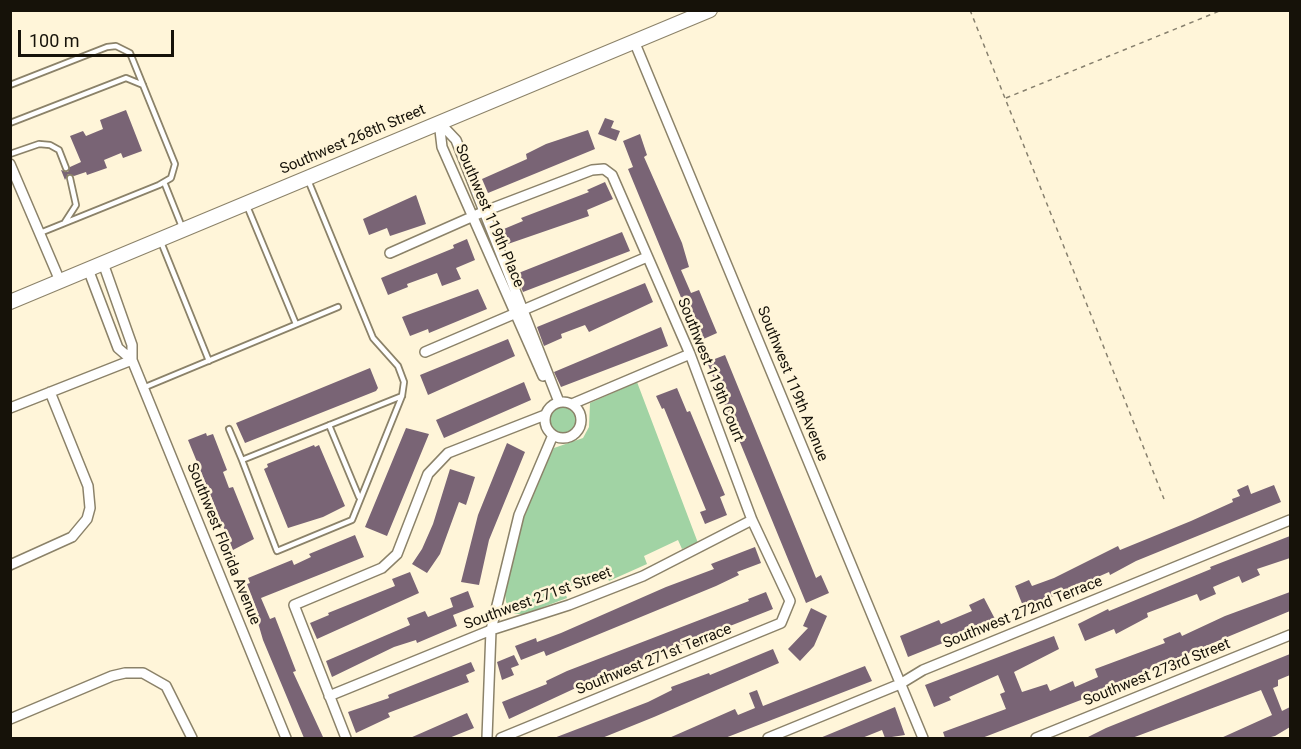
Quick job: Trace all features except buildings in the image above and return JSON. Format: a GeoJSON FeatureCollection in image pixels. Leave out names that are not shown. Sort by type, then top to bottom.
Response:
{"type":"FeatureCollection","features":[{"type":"Feature","properties":{"kind":"main road","name":"Southwest 268th Street"},"geometry":{"type":"LineString","coordinates":[[10,302],[710,10]]}},
{"type":"Feature","properties":{"kind":"street","name":"Southwest 119th Avenue"},"geometry":{"type":"LineString","coordinates":[[634,41],[923,738]]}},
{"type":"Feature","properties":{"kind":"street","name":"Southwest 119th Place"},"geometry":{"type":"LineString","coordinates":[[439,122],[456,140],[476,188],[519,312],[556,403]]}},
{"type":"Feature","properties":{"kind":"street","name":"Southwest 119th Place"},"geometry":{"type":"LineString","coordinates":[[439,122],[442,147],[472,217],[519,312]]}},
{"type":"Feature","properties":{"kind":"street"},"geometry":{"type":"LineString","coordinates":[[10,164],[60,281]]}},
{"type":"Feature","properties":{"kind":"street","name":"Southwest 119th Court"},"geometry":{"type":"LineString","coordinates":[[485,211],[592,170],[604,169],[612,175],[690,354],[752,520],[783,587]]}},
{"type":"Feature","properties":{"kind":"street"},"geometry":{"type":"LineString","coordinates":[[390,253],[485,211]]}},
{"type":"Feature","properties":{"kind":"street"},"geometry":{"type":"LineString","coordinates":[[425,351],[647,257]]}},
{"type":"Feature","properties":{"kind":"street","name":"Southwest Florida Avenue"},"geometry":{"type":"LineString","coordinates":[[103,263],[132,345],[132,360],[286,738]]}},
{"type":"Feature","properties":{"kind":"street","name":"Southwest Florida Avenue"},"geometry":{"type":"LineString","coordinates":[[88,269],[118,348],[132,360]]}},
{"type":"Feature","properties":{"kind":"street"},"geometry":{"type":"LineString","coordinates":[[346,738],[294,604],[382,568],[397,554],[428,474],[448,453],[545,415],[556,403],[572,404],[690,354]]}},
{"type":"Feature","properties":{"kind":"street"},"geometry":{"type":"LineString","coordinates":[[10,408],[132,360]]}},
{"type":"Feature","properties":{"kind":"street"},"geometry":{"type":"LineString","coordinates":[[10,565],[72,537],[81,529],[90,508],[88,486],[50,392]]}},
{"type":"Feature","properties":{"kind":"street"},"geometry":{"type":"LineString","coordinates":[[545,415],[546,427],[553,435],[564,438],[579,429],[581,418],[572,404]]}},
{"type":"Feature","properties":{"kind":"street"},"geometry":{"type":"LineString","coordinates":[[487,738],[491,630],[519,515],[553,435]]}},
{"type":"Feature","properties":{"kind":"street","name":"Southwest 271st Street"},"geometry":{"type":"LineString","coordinates":[[329,696],[491,630],[569,605],[643,576],[752,520]]}},
{"type":"Feature","properties":{"kind":"street","name":"Southwest 272nd Terrace"},"geometry":{"type":"LineString","coordinates":[[768,738],[900,684],[922,670],[1290,520]]}},
{"type":"Feature","properties":{"kind":"street","name":"Southwest 271st Terrace"},"geometry":{"type":"LineString","coordinates":[[501,738],[781,623],[790,601],[783,587]]}},
{"type":"Feature","properties":{"kind":"street","name":"Southwest 273rd Street"},"geometry":{"type":"LineString","coordinates":[[1036,738],[1290,635]]}},
{"type":"Feature","properties":{"kind":"street"},"geometry":{"type":"LineString","coordinates":[[10,718],[112,676],[142,673],[166,686],[192,738]]}},
{"type":"Feature","properties":{"kind":"lane"},"geometry":{"type":"LineString","coordinates":[[10,86],[107,47],[116,46],[130,53],[175,164],[171,178],[164,182],[40,233]]}},
{"type":"Feature","properties":{"kind":"lane"},"geometry":{"type":"LineString","coordinates":[[10,123],[126,78],[143,85]]}},
{"type":"Feature","properties":{"kind":"lane"},"geometry":{"type":"LineString","coordinates":[[10,154],[39,144],[50,145],[58,150],[66,168]]}},
{"type":"Feature","properties":{"kind":"lane"},"geometry":{"type":"LineString","coordinates":[[229,429],[277,551],[352,520],[402,396],[404,382],[398,366],[374,338],[307,177]]}},
{"type":"Feature","properties":{"kind":"lane"},"geometry":{"type":"LineString","coordinates":[[64,224],[76,205],[70,178]]}},
{"type":"Feature","properties":{"kind":"lane"},"geometry":{"type":"LineString","coordinates":[[164,182],[183,230]]}},
{"type":"Feature","properties":{"kind":"lane"},"geometry":{"type":"LineString","coordinates":[[462,194],[476,188]]}},
{"type":"Feature","properties":{"kind":"lane"},"geometry":{"type":"LineString","coordinates":[[246,203],[296,324]]}},
{"type":"Feature","properties":{"kind":"lane"},"geometry":{"type":"LineString","coordinates":[[160,239],[209,361]]}},
{"type":"Feature","properties":{"kind":"lane"},"geometry":{"type":"LineString","coordinates":[[143,388],[338,307]]}},
{"type":"Feature","properties":{"kind":"lane"},"geometry":{"type":"LineString","coordinates":[[242,460],[402,396]]}},
{"type":"Feature","properties":{"kind":"lane"},"geometry":{"type":"LineString","coordinates":[[330,425],[359,498]]}},
{"type":"Feature","properties":{"kind":"path"},"geometry":{"type":"LineString","coordinates":[[970,10],[1164,499]]}},
{"type":"Feature","properties":{"kind":"path"},"geometry":{"type":"LineString","coordinates":[[1005,99],[1222,10]]}},
{"type":"Feature","properties":{"kind":"green space"},"geometry":{"type":"Polygon","coordinates":[[[637,382],[698,543],[682,549],[678,540],[644,556],[647,564],[609,581],[605,572],[564,589],[567,598],[525,614],[515,614],[506,602],[505,593],[518,534],[537,482],[554,448],[583,438],[589,427],[590,403],[637,382]]]}},
{"type":"Feature","properties":{"kind":"green space"},"geometry":{"type":"Polygon","coordinates":[[[563,405],[573,409],[577,419],[573,429],[563,433],[553,429],[549,419],[553,409],[563,405]]]}}]}
